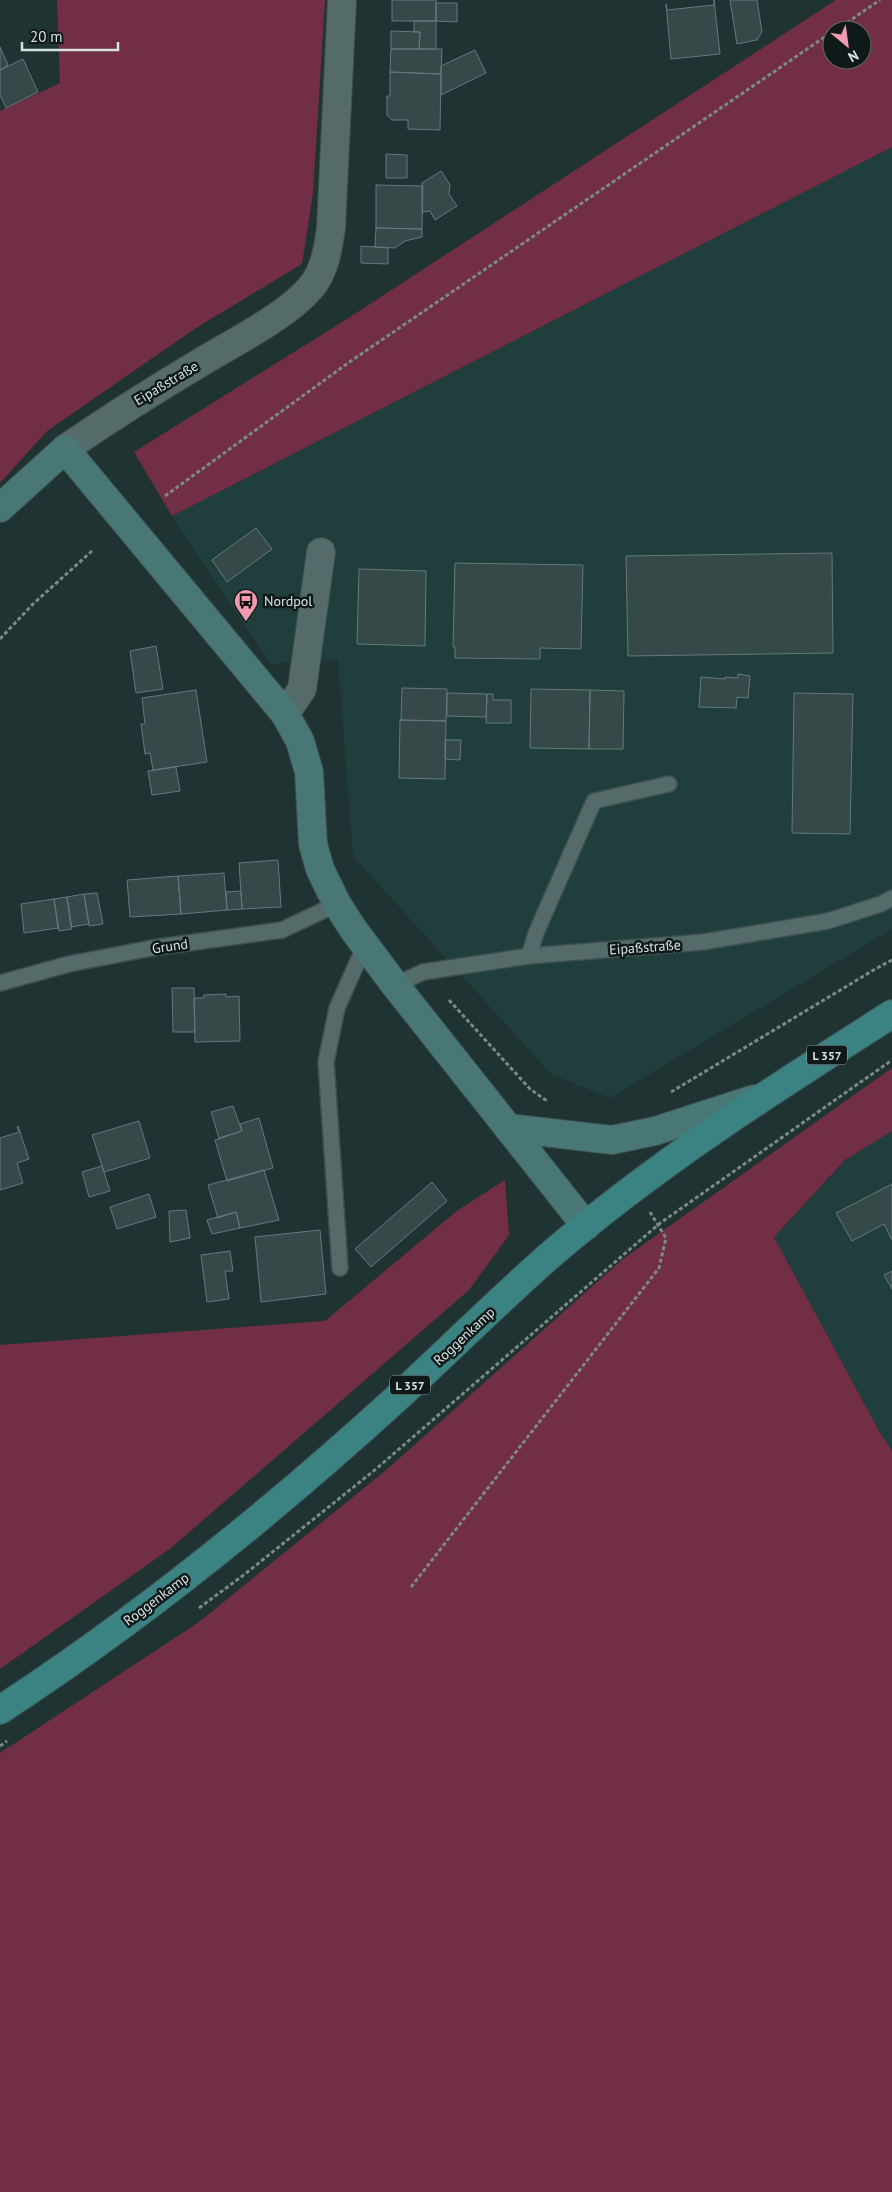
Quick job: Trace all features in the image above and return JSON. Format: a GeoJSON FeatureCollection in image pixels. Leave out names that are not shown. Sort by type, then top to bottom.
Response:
{"type":"FeatureCollection","features":[{"type":"Feature","properties":{"kind":"main road","name":"Roggenkamp"},"geometry":{"type":"LineString","coordinates":[[0,1710],[129,1620],[231,1542],[396,1399],[548,1257],[650,1176],[763,1096],[892,1014]]}},
{"type":"Feature","properties":{"kind":"street","name":"Eipaßstraße"},"geometry":{"type":"LineString","coordinates":[[65,449],[130,404],[263,324],[298,300],[314,282],[325,262],[331,228],[342,0]]}},
{"type":"Feature","properties":{"kind":"street"},"geometry":{"type":"LineString","coordinates":[[0,508],[65,449],[285,714],[300,741],[310,772],[313,844],[320,869],[337,904],[395,984],[586,1226]]}},
{"type":"Feature","properties":{"kind":"street"},"geometry":{"type":"LineString","coordinates":[[285,714],[302,689],[321,552]]}},
{"type":"Feature","properties":{"kind":"street"},"geometry":{"type":"LineString","coordinates":[[508,1128],[612,1140],[655,1131],[763,1096]]}},
{"type":"Feature","properties":{"kind":"lane"},"geometry":{"type":"LineString","coordinates":[[529,956],[536,933],[594,800],[669,784]]}},
{"type":"Feature","properties":{"kind":"lane","name":"Eipaßstraße"},"geometry":{"type":"LineString","coordinates":[[395,984],[423,972],[529,956],[703,942],[828,921],[881,904],[892,898]]}},
{"type":"Feature","properties":{"kind":"lane","name":"Grund"},"geometry":{"type":"LineString","coordinates":[[0,983],[69,964],[152,948],[282,930],[337,904]]}},
{"type":"Feature","properties":{"kind":"lane"},"geometry":{"type":"LineString","coordinates":[[340,1268],[326,1062],[337,1008],[365,945]]}},
{"type":"Feature","properties":{"kind":"path"},"geometry":{"type":"LineString","coordinates":[[851,20],[880,0]]}},
{"type":"Feature","properties":{"kind":"path"},"geometry":{"type":"LineString","coordinates":[[165,496],[348,363],[822,39]]}},
{"type":"Feature","properties":{"kind":"path"},"geometry":{"type":"LineString","coordinates":[[0,639],[33,604],[92,551]]}},
{"type":"Feature","properties":{"kind":"path"},"geometry":{"type":"LineString","coordinates":[[670,1092],[892,960]]}},
{"type":"Feature","properties":{"kind":"path"},"geometry":{"type":"LineString","coordinates":[[423,972],[530,1089],[550,1103]]}},
{"type":"Feature","properties":{"kind":"path"},"geometry":{"type":"LineString","coordinates":[[198,1609],[245,1574],[376,1469],[659,1224],[892,1060]]}},
{"type":"Feature","properties":{"kind":"path"},"geometry":{"type":"LineString","coordinates":[[411,1587],[659,1268],[666,1238],[659,1224]]}},
{"type":"Feature","properties":{"kind":"path"},"geometry":{"type":"LineString","coordinates":[[0,1746],[8,1740]]}},
{"type":"Feature","properties":{"kind":"shaded area"},"geometry":{"type":"Polygon","coordinates":[[[57,0],[325,0],[313,193],[302,264],[196,328],[47,431],[0,483],[0,111],[60,83],[57,0]]]}},
{"type":"Feature","properties":{"kind":"shaded area"},"geometry":{"type":"Polygon","coordinates":[[[836,0],[892,0],[892,147],[172,516],[134,452],[347,319],[836,0]]]}},
{"type":"Feature","properties":{"kind":"shaded area"},"geometry":{"type":"Polygon","coordinates":[[[892,147],[892,929],[610,1098],[551,1074],[353,856],[338,660],[271,664],[172,516],[892,147]]]}},
{"type":"Feature","properties":{"kind":"shaded area"},"geometry":{"type":"Polygon","coordinates":[[[892,1068],[892,1131],[845,1160],[774,1237],[879,1431],[892,1451],[892,2192],[0,2192],[0,1753],[199,1622],[385,1471],[623,1259],[892,1068]]]}},
{"type":"Feature","properties":{"kind":"shaded area"},"geometry":{"type":"Polygon","coordinates":[[[892,1131],[892,1451],[879,1431],[774,1237],[848,1158],[892,1131]]]}},
{"type":"Feature","properties":{"kind":"shaded area"},"geometry":{"type":"Polygon","coordinates":[[[505,1180],[509,1235],[469,1290],[171,1548],[0,1669],[0,1345],[325,1321],[458,1210],[505,1180]]]}},
{"type":"Feature","properties":{"kind":"building"},"geometry":{"type":"Polygon","coordinates":[[[392,0],[436,0],[436,21],[392,21],[392,0]]]}},
{"type":"Feature","properties":{"kind":"building"},"geometry":{"type":"Polygon","coordinates":[[[714,0],[720,54],[671,59],[666,4],[667,10],[714,5],[714,0]]]}},
{"type":"Feature","properties":{"kind":"building"},"geometry":{"type":"Polygon","coordinates":[[[730,0],[757,0],[762,32],[757,40],[737,44],[730,0]]]}},
{"type":"Feature","properties":{"kind":"building"},"geometry":{"type":"Polygon","coordinates":[[[436,3],[457,3],[457,22],[436,21],[436,3]]]}},
{"type":"Feature","properties":{"kind":"building"},"geometry":{"type":"Polygon","coordinates":[[[414,21],[436,21],[436,49],[419,49],[420,32],[414,32],[414,21]]]}},
{"type":"Feature","properties":{"kind":"building"},"geometry":{"type":"Polygon","coordinates":[[[391,31],[420,32],[419,49],[391,49],[391,31]]]}},
{"type":"Feature","properties":{"kind":"building"},"geometry":{"type":"Polygon","coordinates":[[[0,47],[8,65],[0,70],[0,47]]]}},
{"type":"Feature","properties":{"kind":"building"},"geometry":{"type":"Polygon","coordinates":[[[391,49],[442,49],[441,74],[390,72],[391,49]]]}},
{"type":"Feature","properties":{"kind":"building"},"geometry":{"type":"Polygon","coordinates":[[[475,50],[486,73],[441,95],[441,66],[475,50]]]}},
{"type":"Feature","properties":{"kind":"building"},"geometry":{"type":"Polygon","coordinates":[[[23,59],[38,92],[6,108],[0,95],[0,70],[23,59]]]}},
{"type":"Feature","properties":{"kind":"building"},"geometry":{"type":"Polygon","coordinates":[[[390,72],[441,74],[440,130],[408,129],[408,120],[392,120],[387,115],[387,96],[390,96],[390,72]]]}},
{"type":"Feature","properties":{"kind":"building"},"geometry":{"type":"Polygon","coordinates":[[[386,154],[407,155],[407,178],[386,178],[386,154]]]}},
{"type":"Feature","properties":{"kind":"building"},"geometry":{"type":"Polygon","coordinates":[[[441,171],[450,185],[449,194],[457,206],[435,220],[430,211],[422,212],[422,183],[441,171]]]}},
{"type":"Feature","properties":{"kind":"building"},"geometry":{"type":"Polygon","coordinates":[[[376,185],[423,186],[422,229],[376,228],[376,185]]]}},
{"type":"Feature","properties":{"kind":"building"},"geometry":{"type":"Polygon","coordinates":[[[376,228],[422,229],[422,237],[405,241],[395,248],[375,247],[376,228]]]}},
{"type":"Feature","properties":{"kind":"building"},"geometry":{"type":"Polygon","coordinates":[[[361,246],[388,248],[388,264],[361,263],[361,246]]]}},
{"type":"Feature","properties":{"kind":"building"},"geometry":{"type":"Polygon","coordinates":[[[256,528],[272,549],[227,582],[212,560],[256,528]]]}},
{"type":"Feature","properties":{"kind":"building"},"geometry":{"type":"Polygon","coordinates":[[[832,553],[833,653],[628,656],[626,556],[832,553]]]}},
{"type":"Feature","properties":{"kind":"building"},"geometry":{"type":"Polygon","coordinates":[[[455,563],[583,565],[581,649],[540,648],[540,659],[455,658],[455,647],[453,647],[455,563]]]}},
{"type":"Feature","properties":{"kind":"building"},"geometry":{"type":"Polygon","coordinates":[[[359,569],[426,571],[425,646],[357,644],[359,569]]]}},
{"type":"Feature","properties":{"kind":"building"},"geometry":{"type":"Polygon","coordinates":[[[156,646],[163,689],[136,693],[130,651],[156,646]]]}},
{"type":"Feature","properties":{"kind":"building"},"geometry":{"type":"Polygon","coordinates":[[[738,674],[750,676],[748,698],[737,697],[736,708],[699,707],[701,677],[738,678],[738,674]]]}},
{"type":"Feature","properties":{"kind":"building"},"geometry":{"type":"Polygon","coordinates":[[[402,688],[447,689],[446,721],[401,720],[402,688]]]}},
{"type":"Feature","properties":{"kind":"building"},"geometry":{"type":"Polygon","coordinates":[[[531,689],[590,690],[589,749],[530,748],[531,689]]]}},
{"type":"Feature","properties":{"kind":"building"},"geometry":{"type":"Polygon","coordinates":[[[196,690],[207,762],[153,770],[150,753],[145,754],[141,724],[145,724],[142,698],[196,690]]]}},
{"type":"Feature","properties":{"kind":"building"},"geometry":{"type":"Polygon","coordinates":[[[590,690],[624,691],[623,749],[589,749],[590,690]]]}},
{"type":"Feature","properties":{"kind":"building"},"geometry":{"type":"Polygon","coordinates":[[[447,693],[487,694],[486,717],[447,716],[447,693]]]}},
{"type":"Feature","properties":{"kind":"building"},"geometry":{"type":"Polygon","coordinates":[[[794,693],[853,694],[850,834],[792,833],[794,693]]]}},
{"type":"Feature","properties":{"kind":"building"},"geometry":{"type":"Polygon","coordinates":[[[487,694],[493,694],[493,700],[511,700],[511,723],[486,723],[487,694]]]}},
{"type":"Feature","properties":{"kind":"building"},"geometry":{"type":"Polygon","coordinates":[[[400,720],[446,721],[445,779],[399,778],[400,720]]]}},
{"type":"Feature","properties":{"kind":"building"},"geometry":{"type":"Polygon","coordinates":[[[445,740],[461,740],[460,760],[445,759],[445,740]]]}},
{"type":"Feature","properties":{"kind":"building"},"geometry":{"type":"Polygon","coordinates":[[[176,767],[180,791],[152,795],[148,771],[176,767]]]}},
{"type":"Feature","properties":{"kind":"building"},"geometry":{"type":"Polygon","coordinates":[[[278,860],[281,907],[242,909],[239,863],[278,860]]]}},
{"type":"Feature","properties":{"kind":"building"},"geometry":{"type":"Polygon","coordinates":[[[224,873],[227,910],[181,914],[178,876],[224,873]]]}},
{"type":"Feature","properties":{"kind":"building"},"geometry":{"type":"Polygon","coordinates":[[[178,876],[181,914],[130,917],[127,880],[178,876]]]}},
{"type":"Feature","properties":{"kind":"building"},"geometry":{"type":"Polygon","coordinates":[[[241,891],[242,909],[227,910],[226,892],[241,891]]]}},
{"type":"Feature","properties":{"kind":"building"},"geometry":{"type":"Polygon","coordinates":[[[97,893],[103,924],[89,926],[84,894],[97,893]]]}},
{"type":"Feature","properties":{"kind":"building"},"geometry":{"type":"Polygon","coordinates":[[[84,894],[89,924],[71,927],[67,897],[84,894]]]}},
{"type":"Feature","properties":{"kind":"building"},"geometry":{"type":"Polygon","coordinates":[[[67,897],[72,929],[59,931],[54,899],[67,897]]]}},
{"type":"Feature","properties":{"kind":"building"},"geometry":{"type":"Polygon","coordinates":[[[54,899],[58,928],[24,933],[21,904],[54,899]]]}},
{"type":"Feature","properties":{"kind":"building"},"geometry":{"type":"Polygon","coordinates":[[[172,988],[194,988],[195,1032],[173,1032],[172,988]]]}},
{"type":"Feature","properties":{"kind":"building"},"geometry":{"type":"Polygon","coordinates":[[[226,994],[226,997],[239,996],[240,1041],[195,1042],[194,998],[204,998],[204,995],[226,994]]]}},
{"type":"Feature","properties":{"kind":"building"},"geometry":{"type":"Polygon","coordinates":[[[233,1106],[242,1131],[219,1138],[211,1112],[233,1106]]]}},
{"type":"Feature","properties":{"kind":"building"},"geometry":{"type":"Polygon","coordinates":[[[259,1118],[273,1168],[227,1181],[215,1140],[242,1131],[240,1124],[259,1118]]]}},
{"type":"Feature","properties":{"kind":"building"},"geometry":{"type":"Polygon","coordinates":[[[139,1121],[150,1158],[104,1172],[92,1135],[139,1121]]]}},
{"type":"Feature","properties":{"kind":"building"},"geometry":{"type":"Polygon","coordinates":[[[18,1126],[29,1159],[17,1163],[23,1183],[0,1190],[0,1138],[19,1132],[18,1126]]]}},
{"type":"Feature","properties":{"kind":"building"},"geometry":{"type":"Polygon","coordinates":[[[102,1166],[110,1191],[89,1197],[82,1172],[102,1166]]]}},
{"type":"Feature","properties":{"kind":"building"},"geometry":{"type":"Polygon","coordinates":[[[264,1170],[279,1220],[240,1228],[236,1212],[218,1218],[208,1185],[264,1170]]]}},
{"type":"Feature","properties":{"kind":"building"},"geometry":{"type":"Polygon","coordinates":[[[432,1182],[447,1201],[371,1267],[355,1249],[432,1182]]]}},
{"type":"Feature","properties":{"kind":"building"},"geometry":{"type":"Polygon","coordinates":[[[892,1184],[892,1240],[884,1224],[852,1241],[836,1213],[892,1184]]]}},
{"type":"Feature","properties":{"kind":"building"},"geometry":{"type":"Polygon","coordinates":[[[149,1194],[156,1217],[117,1229],[110,1207],[149,1194]]]}},
{"type":"Feature","properties":{"kind":"building"},"geometry":{"type":"Polygon","coordinates":[[[186,1210],[190,1238],[170,1242],[169,1211],[186,1210]]]}},
{"type":"Feature","properties":{"kind":"building"},"geometry":{"type":"Polygon","coordinates":[[[236,1212],[240,1228],[212,1234],[207,1220],[236,1212]]]}},
{"type":"Feature","properties":{"kind":"building"},"geometry":{"type":"Polygon","coordinates":[[[320,1230],[326,1294],[261,1302],[255,1237],[320,1230]]]}},
{"type":"Feature","properties":{"kind":"building"},"geometry":{"type":"Polygon","coordinates":[[[230,1251],[233,1271],[225,1271],[229,1299],[207,1302],[201,1255],[230,1251]]]}},
{"type":"Feature","properties":{"kind":"building"},"geometry":{"type":"Polygon","coordinates":[[[892,1271],[892,1289],[884,1275],[892,1271]]]}},
{"type":"Feature","properties":{"kind":"place","name":"Nordpol"},"geometry":{"type":"Point","coordinates":[246,622]}}]}
